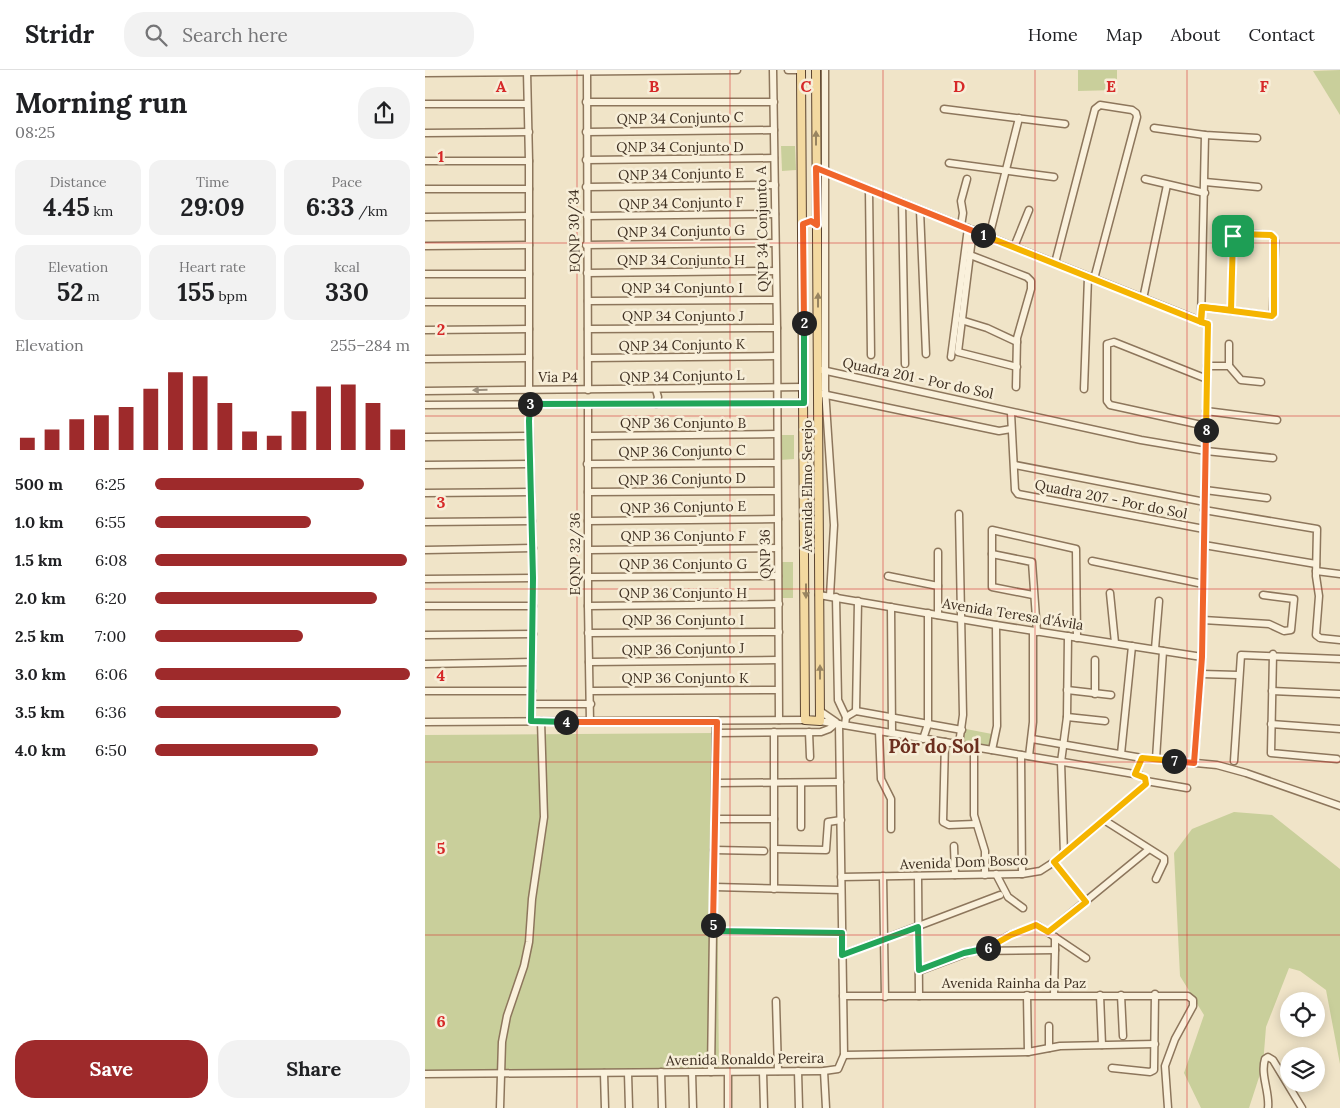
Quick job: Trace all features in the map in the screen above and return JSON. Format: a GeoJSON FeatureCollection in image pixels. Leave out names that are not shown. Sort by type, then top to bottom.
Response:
{"type":"FeatureCollection","features":[{"type":"Feature","properties":{"kind":"main road","name":"Avenida Elmo Serejo"},"geometry":{"type":"LineString","coordinates":[[800,70],[805,388],[805,720]]}},
{"type":"Feature","properties":{"kind":"main road","name":"Avenida Elmo Serejo"},"geometry":{"type":"LineString","coordinates":[[816,70],[817,225],[822,370],[819,595],[820,721]]}},
{"type":"Feature","properties":{"kind":"main road"},"geometry":{"type":"LineString","coordinates":[[803,211],[811,216],[817,213]]}},
{"type":"Feature","properties":{"kind":"main road"},"geometry":{"type":"LineString","coordinates":[[803,224],[811,221],[817,225]]}},
{"type":"Feature","properties":{"kind":"main road"},"geometry":{"type":"LineString","coordinates":[[805,560],[812,563],[820,562]]}},
{"type":"Feature","properties":{"kind":"main road"},"geometry":{"type":"LineString","coordinates":[[806,572],[813,569],[820,573]]}},
{"type":"Feature","properties":{"kind":"main road"},"geometry":{"type":"LineString","coordinates":[[805,720],[820,721]]}},
{"type":"Feature","properties":{"kind":"street"},"geometry":{"type":"LineString","coordinates":[[425,72],[737,70]]}},
{"type":"Feature","properties":{"kind":"street","name":"QNP 34 Conjunto A"},"geometry":{"type":"LineString","coordinates":[[773,70],[775,300],[777,328],[776,387]]}},
{"type":"Feature","properties":{"kind":"street"},"geometry":{"type":"LineString","coordinates":[[788,70],[800,70]]}},
{"type":"Feature","properties":{"kind":"street"},"geometry":{"type":"LineString","coordinates":[[822,370],[827,172],[825,70]]}},
{"type":"Feature","properties":{"kind":"street"},"geometry":{"type":"LineString","coordinates":[[527,71],[529,132],[529,389]]}},
{"type":"Feature","properties":{"kind":"street","name":"EQNP 30/34"},"geometry":{"type":"LineString","coordinates":[[587,71],[586,245],[588,390]]}},
{"type":"Feature","properties":{"kind":"street"},"geometry":{"type":"LineString","coordinates":[[586,102],[774,102]]}},
{"type":"Feature","properties":{"kind":"street"},"geometry":{"type":"LineString","coordinates":[[425,104],[527,104]]}},
{"type":"Feature","properties":{"kind":"street"},"geometry":{"type":"LineString","coordinates":[[1055,263],[1095,109],[1100,105],[1132,110],[1136,113],[1137,117],[1091,278],[1084,389]]}},
{"type":"Feature","properties":{"kind":"street"},"geometry":{"type":"LineString","coordinates":[[944,109],[1065,124]]}},
{"type":"Feature","properties":{"kind":"street"},"geometry":{"type":"LineString","coordinates":[[989,237],[1019,118]]}},
{"type":"Feature","properties":{"kind":"street"},"geometry":{"type":"LineString","coordinates":[[1154,128],[1205,135],[1257,138]]}},
{"type":"Feature","properties":{"kind":"street","name":"QNP 34 Conjunto C"},"geometry":{"type":"LineString","coordinates":[[586,132],[774,130]]}},
{"type":"Feature","properties":{"kind":"street"},"geometry":{"type":"LineString","coordinates":[[425,132],[529,132]]}},
{"type":"Feature","properties":{"kind":"street"},"geometry":{"type":"LineString","coordinates":[[1201,322],[1205,135]]}},
{"type":"Feature","properties":{"kind":"street","name":"QNP 34 Conjunto D"},"geometry":{"type":"LineString","coordinates":[[586,160],[774,158]]}},
{"type":"Feature","properties":{"kind":"street"},"geometry":{"type":"LineString","coordinates":[[425,161],[529,161]]}},
{"type":"Feature","properties":{"kind":"street"},"geometry":{"type":"LineString","coordinates":[[949,163],[1054,177]]}},
{"type":"Feature","properties":{"kind":"street"},"geometry":{"type":"LineString","coordinates":[[816,168],[1208,324],[1202,657],[1194,763]]}},
{"type":"Feature","properties":{"kind":"street"},"geometry":{"type":"LineString","coordinates":[[967,179],[961,200],[970,255],[961,320],[959,353],[1017,367]]}},
{"type":"Feature","properties":{"kind":"street"},"geometry":{"type":"LineString","coordinates":[[1145,179],[1205,193]]}},
{"type":"Feature","properties":{"kind":"street"},"geometry":{"type":"LineString","coordinates":[[1205,182],[1257,186]]}},
{"type":"Feature","properties":{"kind":"street","name":"QNP 34 Conjunto E"},"geometry":{"type":"LineString","coordinates":[[586,187],[775,185]]}},
{"type":"Feature","properties":{"kind":"street"},"geometry":{"type":"LineString","coordinates":[[1143,299],[1167,185]]}},
{"type":"Feature","properties":{"kind":"street"},"geometry":{"type":"LineString","coordinates":[[425,189],[529,188]]}},
{"type":"Feature","properties":{"kind":"street"},"geometry":{"type":"LineString","coordinates":[[869,189],[871,355]]}},
{"type":"Feature","properties":{"kind":"street"},"geometry":{"type":"LineString","coordinates":[[902,202],[905,364]]}},
{"type":"Feature","properties":{"kind":"street"},"geometry":{"type":"LineString","coordinates":[[921,210],[926,354]]}},
{"type":"Feature","properties":{"kind":"street"},"geometry":{"type":"LineString","coordinates":[[1014,247],[1029,210]]}},
{"type":"Feature","properties":{"kind":"street","name":"QNP 34 Conjunto F"},"geometry":{"type":"LineString","coordinates":[[587,216],[775,214]]}},
{"type":"Feature","properties":{"kind":"street"},"geometry":{"type":"LineString","coordinates":[[425,217],[529,216]]}},
{"type":"Feature","properties":{"kind":"street"},"geometry":{"type":"LineString","coordinates":[[951,357],[967,228]]}},
{"type":"Feature","properties":{"kind":"street"},"geometry":{"type":"LineString","coordinates":[[1202,307],[1273,315],[1275,241],[1271,235],[1236,234],[1233,236],[1231,310]]}},
{"type":"Feature","properties":{"kind":"street","name":"QNP 34 Conjunto G"},"geometry":{"type":"LineString","coordinates":[[586,245],[775,242]]}},
{"type":"Feature","properties":{"kind":"street"},"geometry":{"type":"LineString","coordinates":[[425,246],[529,244]]}},
{"type":"Feature","properties":{"kind":"street"},"geometry":{"type":"LineString","coordinates":[[970,255],[1027,277],[1031,281],[1031,289],[1017,342],[1016,387]]}},
{"type":"Feature","properties":{"kind":"street","name":"QNP 34 Conjunto H"},"geometry":{"type":"LineString","coordinates":[[587,273],[775,272]]}},
{"type":"Feature","properties":{"kind":"street"},"geometry":{"type":"LineString","coordinates":[[425,274],[529,274]]}},
{"type":"Feature","properties":{"kind":"street","name":"QNP 34 Conjunto I"},"geometry":{"type":"LineString","coordinates":[[588,301],[775,300]]}},
{"type":"Feature","properties":{"kind":"street"},"geometry":{"type":"LineString","coordinates":[[425,302],[529,302]]}},
{"type":"Feature","properties":{"kind":"street"},"geometry":{"type":"LineString","coordinates":[[961,320],[987,328],[1017,342]]}},
{"type":"Feature","properties":{"kind":"street","name":"QNP 34 Conjunto J"},"geometry":{"type":"LineString","coordinates":[[588,329],[777,328]]}},
{"type":"Feature","properties":{"kind":"street"},"geometry":{"type":"LineString","coordinates":[[425,330],[529,329]]}},
{"type":"Feature","properties":{"kind":"street"},"geometry":{"type":"LineString","coordinates":[[1206,426],[1109,405],[1107,401],[1107,344],[1113,342],[1207,379]]}},
{"type":"Feature","properties":{"kind":"street"},"geometry":{"type":"LineString","coordinates":[[1229,344],[1229,366],[1241,380],[1261,382]]}},
{"type":"Feature","properties":{"kind":"street","name":"QNP 34 Conjunto K"},"geometry":{"type":"LineString","coordinates":[[588,358],[777,356]]}},
{"type":"Feature","properties":{"kind":"street"},"geometry":{"type":"LineString","coordinates":[[425,359],[529,358]]}},
{"type":"Feature","properties":{"kind":"street"},"geometry":{"type":"LineString","coordinates":[[1207,366],[1229,366]]}},
{"type":"Feature","properties":{"kind":"street","name":"Quadra 201 - Por do Sol"},"geometry":{"type":"LineString","coordinates":[[822,370],[1005,409],[1011,413]]}},
{"type":"Feature","properties":{"kind":"street"},"geometry":{"type":"LineString","coordinates":[[776,387],[805,388]]}},
{"type":"Feature","properties":{"kind":"street","name":"QNP 34 Conjunto L"},"geometry":{"type":"LineString","coordinates":[[588,390],[776,387]]}},
{"type":"Feature","properties":{"kind":"street","name":"QNP 36"},"geometry":{"type":"LineString","coordinates":[[776,387],[779,720]]}},
{"type":"Feature","properties":{"kind":"street","name":"Via P4"},"geometry":{"type":"LineString","coordinates":[[425,391],[588,390]]}},
{"type":"Feature","properties":{"kind":"street"},"geometry":{"type":"LineString","coordinates":[[656,390],[658,397],[656,404]]}},
{"type":"Feature","properties":{"kind":"street"},"geometry":{"type":"LineString","coordinates":[[667,404],[665,397],[668,390]]}},
{"type":"Feature","properties":{"kind":"street"},"geometry":{"type":"LineString","coordinates":[[437,391],[441,398],[437,405]]}},
{"type":"Feature","properties":{"kind":"street"},"geometry":{"type":"LineString","coordinates":[[450,405],[447,398],[451,391]]}},
{"type":"Feature","properties":{"kind":"street"},"geometry":{"type":"LineString","coordinates":[[962,730],[856,711],[846,717],[838,700],[830,565],[834,525],[822,394],[999,431],[1011,430]]}},
{"type":"Feature","properties":{"kind":"street"},"geometry":{"type":"LineString","coordinates":[[777,402],[804,403]]}},
{"type":"Feature","properties":{"kind":"street","name":"Via P4"},"geometry":{"type":"LineString","coordinates":[[425,405],[777,402]]}},
{"type":"Feature","properties":{"kind":"street"},"geometry":{"type":"LineString","coordinates":[[529,404],[533,548],[531,721]]}},
{"type":"Feature","properties":{"kind":"street","name":"EQNP 32/36"},"geometry":{"type":"LineString","coordinates":[[588,404],[590,722]]}},
{"type":"Feature","properties":{"kind":"street"},"geometry":{"type":"LineString","coordinates":[[1206,411],[1277,420]]}},
{"type":"Feature","properties":{"kind":"street"},"geometry":{"type":"LineString","coordinates":[[1015,464],[1011,413],[1205,451],[1273,458]]}},
{"type":"Feature","properties":{"kind":"street","name":"QNP 36 Conjunto B"},"geometry":{"type":"LineString","coordinates":[[589,436],[777,434]]}},
{"type":"Feature","properties":{"kind":"street"},"geometry":{"type":"LineString","coordinates":[[425,437],[529,436]]}},
{"type":"Feature","properties":{"kind":"street","name":"QNP 36 Conjunto C"},"geometry":{"type":"LineString","coordinates":[[587,464],[777,462]]}},
{"type":"Feature","properties":{"kind":"street"},"geometry":{"type":"LineString","coordinates":[[425,465],[530,464]]}},
{"type":"Feature","properties":{"kind":"street","name":"Quadra 207 - Por do Sol"},"geometry":{"type":"LineString","coordinates":[[1204,529],[1018,494],[1015,490],[1015,464],[1205,502]]}},
{"type":"Feature","properties":{"kind":"street"},"geometry":{"type":"LineString","coordinates":[[1205,490],[1267,498]]}},
{"type":"Feature","properties":{"kind":"street","name":"QNP 36 Conjunto D"},"geometry":{"type":"LineString","coordinates":[[588,492],[777,491]]}},
{"type":"Feature","properties":{"kind":"street"},"geometry":{"type":"LineString","coordinates":[[425,493],[531,492]]}},
{"type":"Feature","properties":{"kind":"street"},"geometry":{"type":"LineString","coordinates":[[1205,510],[1317,529],[1316,568],[1319,596],[1316,635],[1320,638],[1340,640]]}},
{"type":"Feature","properties":{"kind":"street"},"geometry":{"type":"LineString","coordinates":[[959,514],[962,730],[959,744]]}},
{"type":"Feature","properties":{"kind":"street","name":"QNP 36 Conjunto E"},"geometry":{"type":"LineString","coordinates":[[588,521],[778,519]]}},
{"type":"Feature","properties":{"kind":"street"},"geometry":{"type":"LineString","coordinates":[[425,522],[532,521]]}},
{"type":"Feature","properties":{"kind":"street"},"geometry":{"type":"LineString","coordinates":[[1033,595],[992,587],[991,532],[993,530],[1075,548],[1077,638]]}},
{"type":"Feature","properties":{"kind":"street"},"geometry":{"type":"LineString","coordinates":[[1204,545],[1340,574]]}},
{"type":"Feature","properties":{"kind":"street"},"geometry":{"type":"LineString","coordinates":[[425,550],[533,548]]}},
{"type":"Feature","properties":{"kind":"street","name":"QNP 36 Conjunto F"},"geometry":{"type":"LineString","coordinates":[[589,550],[778,548]]}},
{"type":"Feature","properties":{"kind":"street"},"geometry":{"type":"LineString","coordinates":[[938,552],[938,615]]}},
{"type":"Feature","properties":{"kind":"street"},"geometry":{"type":"LineString","coordinates":[[991,554],[1031,561],[1035,631],[1032,739],[1029,756]]}},
{"type":"Feature","properties":{"kind":"street"},"geometry":{"type":"LineString","coordinates":[[1092,561],[1203,584]]}},
{"type":"Feature","properties":{"kind":"street"},"geometry":{"type":"LineString","coordinates":[[820,562],[830,565]]}},
{"type":"Feature","properties":{"kind":"street","name":"QNP 36 Conjunto G"},"geometry":{"type":"LineString","coordinates":[[588,577],[778,576]]}},
{"type":"Feature","properties":{"kind":"street"},"geometry":{"type":"LineString","coordinates":[[888,576],[938,586]]}},
{"type":"Feature","properties":{"kind":"street"},"geometry":{"type":"LineString","coordinates":[[425,579],[533,578]]}},
{"type":"Feature","properties":{"kind":"street"},"geometry":{"type":"LineString","coordinates":[[1110,593],[1115,643]]}},
{"type":"Feature","properties":{"kind":"street","name":"Avenida Teresa d'Ávila"},"geometry":{"type":"LineString","coordinates":[[819,595],[996,626],[1202,657]]}},
{"type":"Feature","properties":{"kind":"street"},"geometry":{"type":"LineString","coordinates":[[1203,620],[1269,624],[1284,632],[1291,630],[1294,599],[1263,595]]}},
{"type":"Feature","properties":{"kind":"street"},"geometry":{"type":"LineString","coordinates":[[856,711],[858,601]]}},
{"type":"Feature","properties":{"kind":"street"},"geometry":{"type":"LineString","coordinates":[[1155,649],[1159,601]]}},
{"type":"Feature","properties":{"kind":"street","name":"QNP 36 Conjunto H"},"geometry":{"type":"LineString","coordinates":[[588,606],[779,604]]}},
{"type":"Feature","properties":{"kind":"street"},"geometry":{"type":"LineString","coordinates":[[425,606],[533,606]]}},
{"type":"Feature","properties":{"kind":"street"},"geometry":{"type":"LineString","coordinates":[[891,607],[894,719],[892,734]]}},
{"type":"Feature","properties":{"kind":"street"},"geometry":{"type":"LineString","coordinates":[[923,739],[928,724],[928,613]]}},
{"type":"Feature","properties":{"kind":"street"},"geometry":{"type":"LineString","coordinates":[[992,750],[998,720],[996,626]]}},
{"type":"Feature","properties":{"kind":"street","name":"QNP 36 Conjunto I"},"geometry":{"type":"LineString","coordinates":[[588,633],[779,632]]}},
{"type":"Feature","properties":{"kind":"street"},"geometry":{"type":"LineString","coordinates":[[425,635],[533,634]]}},
{"type":"Feature","properties":{"kind":"street"},"geometry":{"type":"LineString","coordinates":[[1064,854],[1061,762],[1067,717],[1068,636]]}},
{"type":"Feature","properties":{"kind":"street"},"geometry":{"type":"LineString","coordinates":[[1121,754],[1132,646]]}},
{"type":"Feature","properties":{"kind":"street"},"geometry":{"type":"LineString","coordinates":[[1156,759],[1163,651]]}},
{"type":"Feature","properties":{"kind":"street"},"geometry":{"type":"LineString","coordinates":[[1234,761],[1239,657],[1242,654],[1273,654],[1340,659]]}},
{"type":"Feature","properties":{"kind":"street"},"geometry":{"type":"LineString","coordinates":[[1273,654],[1269,747],[1272,754],[1337,759]]}},
{"type":"Feature","properties":{"kind":"street","name":"QNP 36 Conjunto J"},"geometry":{"type":"LineString","coordinates":[[589,662],[778,660]]}},
{"type":"Feature","properties":{"kind":"street"},"geometry":{"type":"LineString","coordinates":[[1095,660],[1095,694]]}},
{"type":"Feature","properties":{"kind":"street"},"geometry":{"type":"LineString","coordinates":[[425,664],[532,662]]}},
{"type":"Feature","properties":{"kind":"street"},"geometry":{"type":"LineString","coordinates":[[1201,674],[1238,675]]}},
{"type":"Feature","properties":{"kind":"street"},"geometry":{"type":"LineString","coordinates":[[425,691],[532,690]]}},
{"type":"Feature","properties":{"kind":"street","name":"QNP 36 Conjunto K"},"geometry":{"type":"LineString","coordinates":[[591,691],[779,690]]}},
{"type":"Feature","properties":{"kind":"street"},"geometry":{"type":"LineString","coordinates":[[1067,690],[1111,695]]}},
{"type":"Feature","properties":{"kind":"street"},"geometry":{"type":"LineString","coordinates":[[1272,691],[1340,694]]}},
{"type":"Feature","properties":{"kind":"street"},"geometry":{"type":"LineString","coordinates":[[531,704],[591,704]]}},
{"type":"Feature","properties":{"kind":"street"},"geometry":{"type":"LineString","coordinates":[[820,711],[840,724]]}},
{"type":"Feature","properties":{"kind":"street","name":"Avenida Ronaldo Pereira"},"geometry":{"type":"LineString","coordinates":[[425,1074],[763,1072],[838,1069],[844,1055],[840,724],[846,717]]}},
{"type":"Feature","properties":{"kind":"street"},"geometry":{"type":"LineString","coordinates":[[1067,717],[1105,721]]}},
{"type":"Feature","properties":{"kind":"street"},"geometry":{"type":"LineString","coordinates":[[425,722],[717,722],[805,720]]}},
{"type":"Feature","properties":{"kind":"street"},"geometry":{"type":"LineString","coordinates":[[500,1108],[501,1042],[507,1016],[524,966],[529,942],[532,899],[544,817],[541,721]]}},
{"type":"Feature","properties":{"kind":"street"},"geometry":{"type":"LineString","coordinates":[[820,721],[1141,775],[1146,783],[1187,788]]}},
{"type":"Feature","properties":{"kind":"street"},"geometry":{"type":"LineString","coordinates":[[711,1072],[717,722]]}},
{"type":"Feature","properties":{"kind":"street"},"geometry":{"type":"LineString","coordinates":[[716,733],[809,732],[829,729],[840,724]]}},
{"type":"Feature","properties":{"kind":"street"},"geometry":{"type":"LineString","coordinates":[[1271,724],[1340,729]]}},
{"type":"Feature","properties":{"kind":"street"},"geometry":{"type":"LineString","coordinates":[[879,731],[881,778],[891,799],[891,829]]}},
{"type":"Feature","properties":{"kind":"street"},"geometry":{"type":"LineString","coordinates":[[774,732],[774,889]]}},
{"type":"Feature","properties":{"kind":"street"},"geometry":{"type":"LineString","coordinates":[[809,732],[810,758]]}},
{"type":"Feature","properties":{"kind":"street"},"geometry":{"type":"LineString","coordinates":[[1032,739],[1064,743],[1142,758],[1217,765],[1247,773],[1340,806]]}},
{"type":"Feature","properties":{"kind":"street"},"geometry":{"type":"LineString","coordinates":[[945,742],[943,820],[949,825],[975,824]]}},
{"type":"Feature","properties":{"kind":"street"},"geometry":{"type":"LineString","coordinates":[[973,747],[975,824],[985,851],[985,874]]}},
{"type":"Feature","properties":{"kind":"street"},"geometry":{"type":"LineString","coordinates":[[1021,755],[1022,874]]}},
{"type":"Feature","properties":{"kind":"street"},"geometry":{"type":"LineString","coordinates":[[1135,774],[1142,758]]}},
{"type":"Feature","properties":{"kind":"street"},"geometry":{"type":"LineString","coordinates":[[801,782],[801,827]]}},
{"type":"Feature","properties":{"kind":"street"},"geometry":{"type":"LineString","coordinates":[[715,783],[840,782]]}},
{"type":"Feature","properties":{"kind":"street","name":"Avenida Dom Bosco"},"geometry":{"type":"LineString","coordinates":[[841,877],[1022,874],[1040,871],[1064,854],[1146,783]]}},
{"type":"Feature","properties":{"kind":"street"},"geometry":{"type":"LineString","coordinates":[[715,819],[774,819]]}},
{"type":"Feature","properties":{"kind":"street"},"geometry":{"type":"LineString","coordinates":[[774,849],[825,850],[828,822],[841,820]]}},
{"type":"Feature","properties":{"kind":"street"},"geometry":{"type":"LineString","coordinates":[[1104,820],[1164,858],[1156,879]]}},
{"type":"Feature","properties":{"kind":"street"},"geometry":{"type":"LineString","coordinates":[[954,846],[955,875]]}},
{"type":"Feature","properties":{"kind":"street"},"geometry":{"type":"LineString","coordinates":[[715,850],[764,851]]}},
{"type":"Feature","properties":{"kind":"street"},"geometry":{"type":"LineString","coordinates":[[1048,932],[1148,850]]}},
{"type":"Feature","properties":{"kind":"street"},"geometry":{"type":"LineString","coordinates":[[1054,862],[1086,902]]}},
{"type":"Feature","properties":{"kind":"street"},"geometry":{"type":"LineString","coordinates":[[996,874],[1008,897],[1023,908]]}},
{"type":"Feature","properties":{"kind":"street"},"geometry":{"type":"LineString","coordinates":[[883,876],[885,997]]}},
{"type":"Feature","properties":{"kind":"street"},"geometry":{"type":"LineString","coordinates":[[918,876],[919,996]]}},
{"type":"Feature","properties":{"kind":"street"},"geometry":{"type":"LineString","coordinates":[[714,887],[841,890]]}},
{"type":"Feature","properties":{"kind":"street"},"geometry":{"type":"LineString","coordinates":[[842,955],[1000,895]]}},
{"type":"Feature","properties":{"kind":"street"},"geometry":{"type":"LineString","coordinates":[[983,950],[1011,935],[1036,925],[1086,958]]}},
{"type":"Feature","properties":{"kind":"street"},"geometry":{"type":"LineString","coordinates":[[713,931],[842,933]]}},
{"type":"Feature","properties":{"kind":"street"},"geometry":{"type":"LineString","coordinates":[[1054,995],[1055,937]]}},
{"type":"Feature","properties":{"kind":"street"},"geometry":{"type":"LineString","coordinates":[[919,970],[964,953],[983,950],[1055,950]]}},
{"type":"Feature","properties":{"kind":"street"},"geometry":{"type":"LineString","coordinates":[[1121,994],[1123,1036]]}},
{"type":"Feature","properties":{"kind":"street"},"geometry":{"type":"LineString","coordinates":[[1112,1068],[1152,1072],[1154,1068],[1155,1044],[1155,994]]}},
{"type":"Feature","properties":{"kind":"street"},"geometry":{"type":"LineString","coordinates":[[1027,995],[1027,1052]]}},
{"type":"Feature","properties":{"kind":"street"},"geometry":{"type":"LineString","coordinates":[[1100,995],[1102,1045]]}},
{"type":"Feature","properties":{"kind":"street","name":"Avenida Rainha da Paz"},"geometry":{"type":"LineString","coordinates":[[843,996],[1186,995],[1191,998],[1193,1006],[1175,1039],[1165,1066],[1169,1108]]}},
{"type":"Feature","properties":{"kind":"street"},"geometry":{"type":"LineString","coordinates":[[776,1001],[778,1071]]}},
{"type":"Feature","properties":{"kind":"street"},"geometry":{"type":"LineString","coordinates":[[1049,1026],[1049,1048]]}},
{"type":"Feature","properties":{"kind":"street"},"geometry":{"type":"LineString","coordinates":[[844,1055],[1027,1052],[1049,1048],[1155,1044]]}},
{"type":"Feature","properties":{"kind":"street"},"geometry":{"type":"LineString","coordinates":[[1268,1108],[1269,1098],[1263,1063],[1268,1057],[1273,1060],[1302,1108]]}},
{"type":"Feature","properties":{"kind":"street"},"geometry":{"type":"LineString","coordinates":[[798,1071],[799,1108]]}},
{"type":"Feature","properties":{"kind":"street"},"geometry":{"type":"LineString","coordinates":[[824,1071],[826,1108]]}},
{"type":"Feature","properties":{"kind":"street"},"geometry":{"type":"LineString","coordinates":[[661,1072],[662,1108]]}},
{"type":"Feature","properties":{"kind":"street"},"geometry":{"type":"LineString","coordinates":[[692,1072],[693,1108]]}},
{"type":"Feature","properties":{"kind":"street"},"geometry":{"type":"LineString","coordinates":[[728,1072],[729,1108]]}},
{"type":"Feature","properties":{"kind":"street"},"geometry":{"type":"LineString","coordinates":[[763,1072],[764,1108]]}},
{"type":"Feature","properties":{"kind":"street"},"geometry":{"type":"LineString","coordinates":[[604,1073],[605,1108]]}},
{"type":"Feature","properties":{"kind":"street"},"geometry":{"type":"LineString","coordinates":[[628,1073],[629,1108]]}},
{"type":"Feature","properties":{"kind":"green space"},"geometry":{"type":"Polygon","coordinates":[[[1078,70],[1117,70],[1117,90],[1078,91],[1078,70]]]}},
{"type":"Feature","properties":{"kind":"green space"},"geometry":{"type":"Polygon","coordinates":[[[1340,70],[1340,115],[1313,71],[1340,70]]]}},
{"type":"Feature","properties":{"kind":"green space"},"geometry":{"type":"Polygon","coordinates":[[[781,146],[795,146],[796,170],[782,171],[781,146]]]}},
{"type":"Feature","properties":{"kind":"green space"},"geometry":{"type":"Polygon","coordinates":[[[779,435],[794,435],[794,459],[780,460],[779,435]]]}},
{"type":"Feature","properties":{"kind":"green space"},"geometry":{"type":"Polygon","coordinates":[[[782,562],[793,562],[793,598],[782,598],[782,562]]]}},
{"type":"Feature","properties":{"kind":"green space"},"geometry":{"type":"Polygon","coordinates":[[[966,729],[992,734],[989,746],[962,741],[966,729]]]}},
{"type":"Feature","properties":{"kind":"green space"},"geometry":{"type":"Polygon","coordinates":[[[716,733],[719,1072],[425,1070],[425,735],[716,733]]]}},
{"type":"Feature","properties":{"kind":"green space"},"geometry":{"type":"Polygon","coordinates":[[[1234,812],[1272,815],[1340,869],[1340,1064],[1326,990],[1300,971],[1289,968],[1266,1027],[1263,1065],[1249,1108],[1201,1108],[1184,1073],[1204,1015],[1180,976],[1174,853],[1192,829],[1234,812]]]}},
{"type":"Feature","properties":{"kind":"district","name":"Pôr do Sol"},"geometry":{"type":"Point","coordinates":[934,746]}},
{"type":"Feature","properties":{"kind":"route"},"geometry":{"type":"LineString","coordinates":[[1233,236],[1231,310],[1202,307],[1201,322],[816,168],[817,225],[811,221],[803,224],[804,403],[529,404],[533,578],[531,721],[717,722],[713,931],[842,933],[842,955],[918,927],[919,970],[964,953],[983,950],[1011,935],[1036,925],[1048,932],[1086,902],[1054,862],[1146,784],[1145,778],[1135,774],[1142,758],[1194,763],[1202,657],[1208,324],[1201,322],[1202,307],[1272,316],[1274,314],[1274,238],[1271,235],[1235,234],[1233,236]]}}]}
